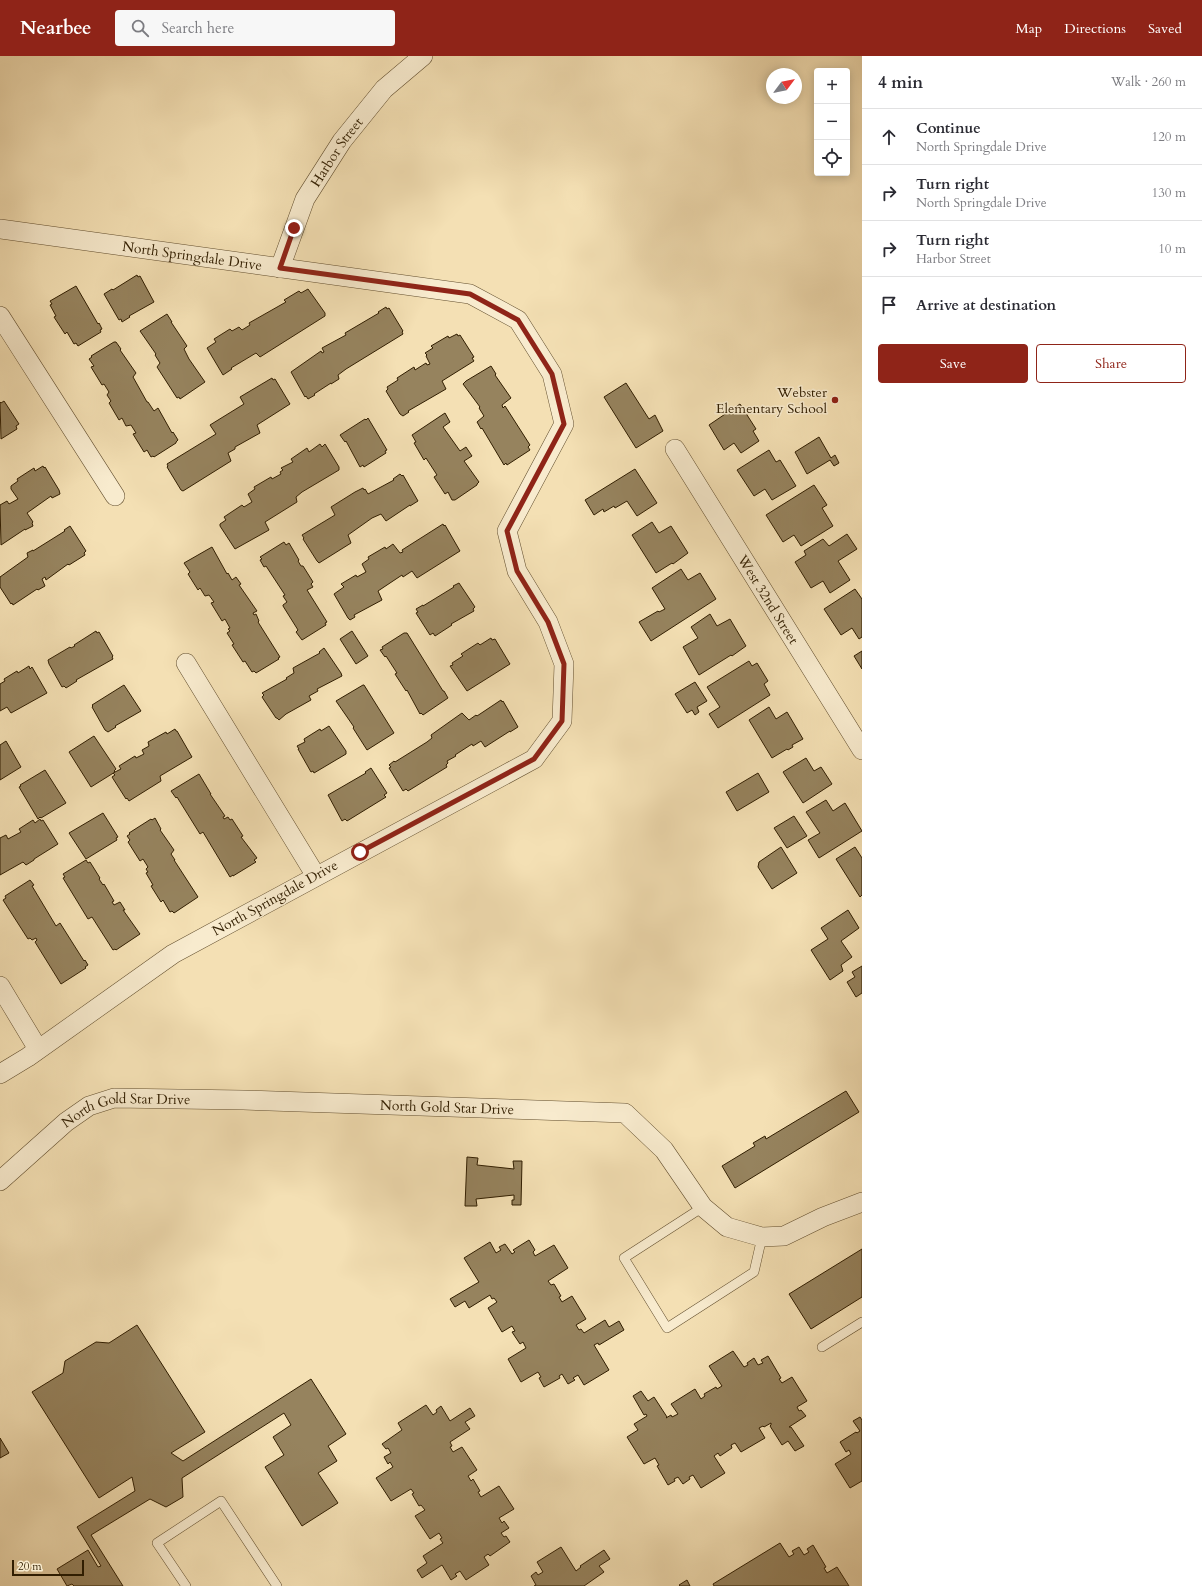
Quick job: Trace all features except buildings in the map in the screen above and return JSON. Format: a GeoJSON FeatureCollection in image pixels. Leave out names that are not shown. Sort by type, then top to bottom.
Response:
{"type":"FeatureCollection","features":[{"type":"Feature","properties":{"kind":"street","name":"Harbor Street"},"geometry":{"type":"LineString","coordinates":[[280,268],[305,199],[342,141],[384,89],[423,56]]}},
{"type":"Feature","properties":{"kind":"street","name":"North Springdale Drive"},"geometry":{"type":"LineString","coordinates":[[0,229],[470,294],[518,320],[552,374],[564,424],[507,531],[517,571],[548,622],[564,664],[562,721],[534,759],[173,954],[0,1074]]}},
{"type":"Feature","properties":{"kind":"street"},"geometry":{"type":"LineString","coordinates":[[0,316],[114,496]]}},
{"type":"Feature","properties":{"kind":"street","name":"West 32nd Street"},"geometry":{"type":"LineString","coordinates":[[675,449],[862,750]]}},
{"type":"Feature","properties":{"kind":"street"},"geometry":{"type":"LineString","coordinates":[[186,663],[316,876]]}},
{"type":"Feature","properties":{"kind":"street"},"geometry":{"type":"LineString","coordinates":[[0,986],[38,1049]]}},
{"type":"Feature","properties":{"kind":"street","name":"North Gold Star Drive"},"geometry":{"type":"LineString","coordinates":[[0,1181],[66,1122],[89,1106],[114,1098],[243,1100],[625,1113],[664,1150],[703,1207],[727,1227],[762,1237],[784,1236],[823,1217],[862,1202]]}},
{"type":"Feature","properties":{"kind":"lane"},"geometry":{"type":"LineString","coordinates":[[703,1207],[624,1258],[667,1328],[754,1272],[762,1237]]}},
{"type":"Feature","properties":{"kind":"lane"},"geometry":{"type":"LineString","coordinates":[[822,1347],[862,1322]]}},
{"type":"Feature","properties":{"kind":"lane"},"geometry":{"type":"LineString","coordinates":[[186,1586],[157,1543],[221,1501],[277,1586]]}},
{"type":"Feature","properties":{"kind":"place","name":"Webster Elementary School"},"geometry":{"type":"Point","coordinates":[835,400]}},
{"type":"Feature","properties":{"kind":"route"},"geometry":{"type":"LineString","coordinates":[[294,228],[280,268],[470,294],[518,320],[552,374],[564,424],[507,531],[517,571],[548,622],[564,664],[562,721],[534,759],[360,852]]}}]}
